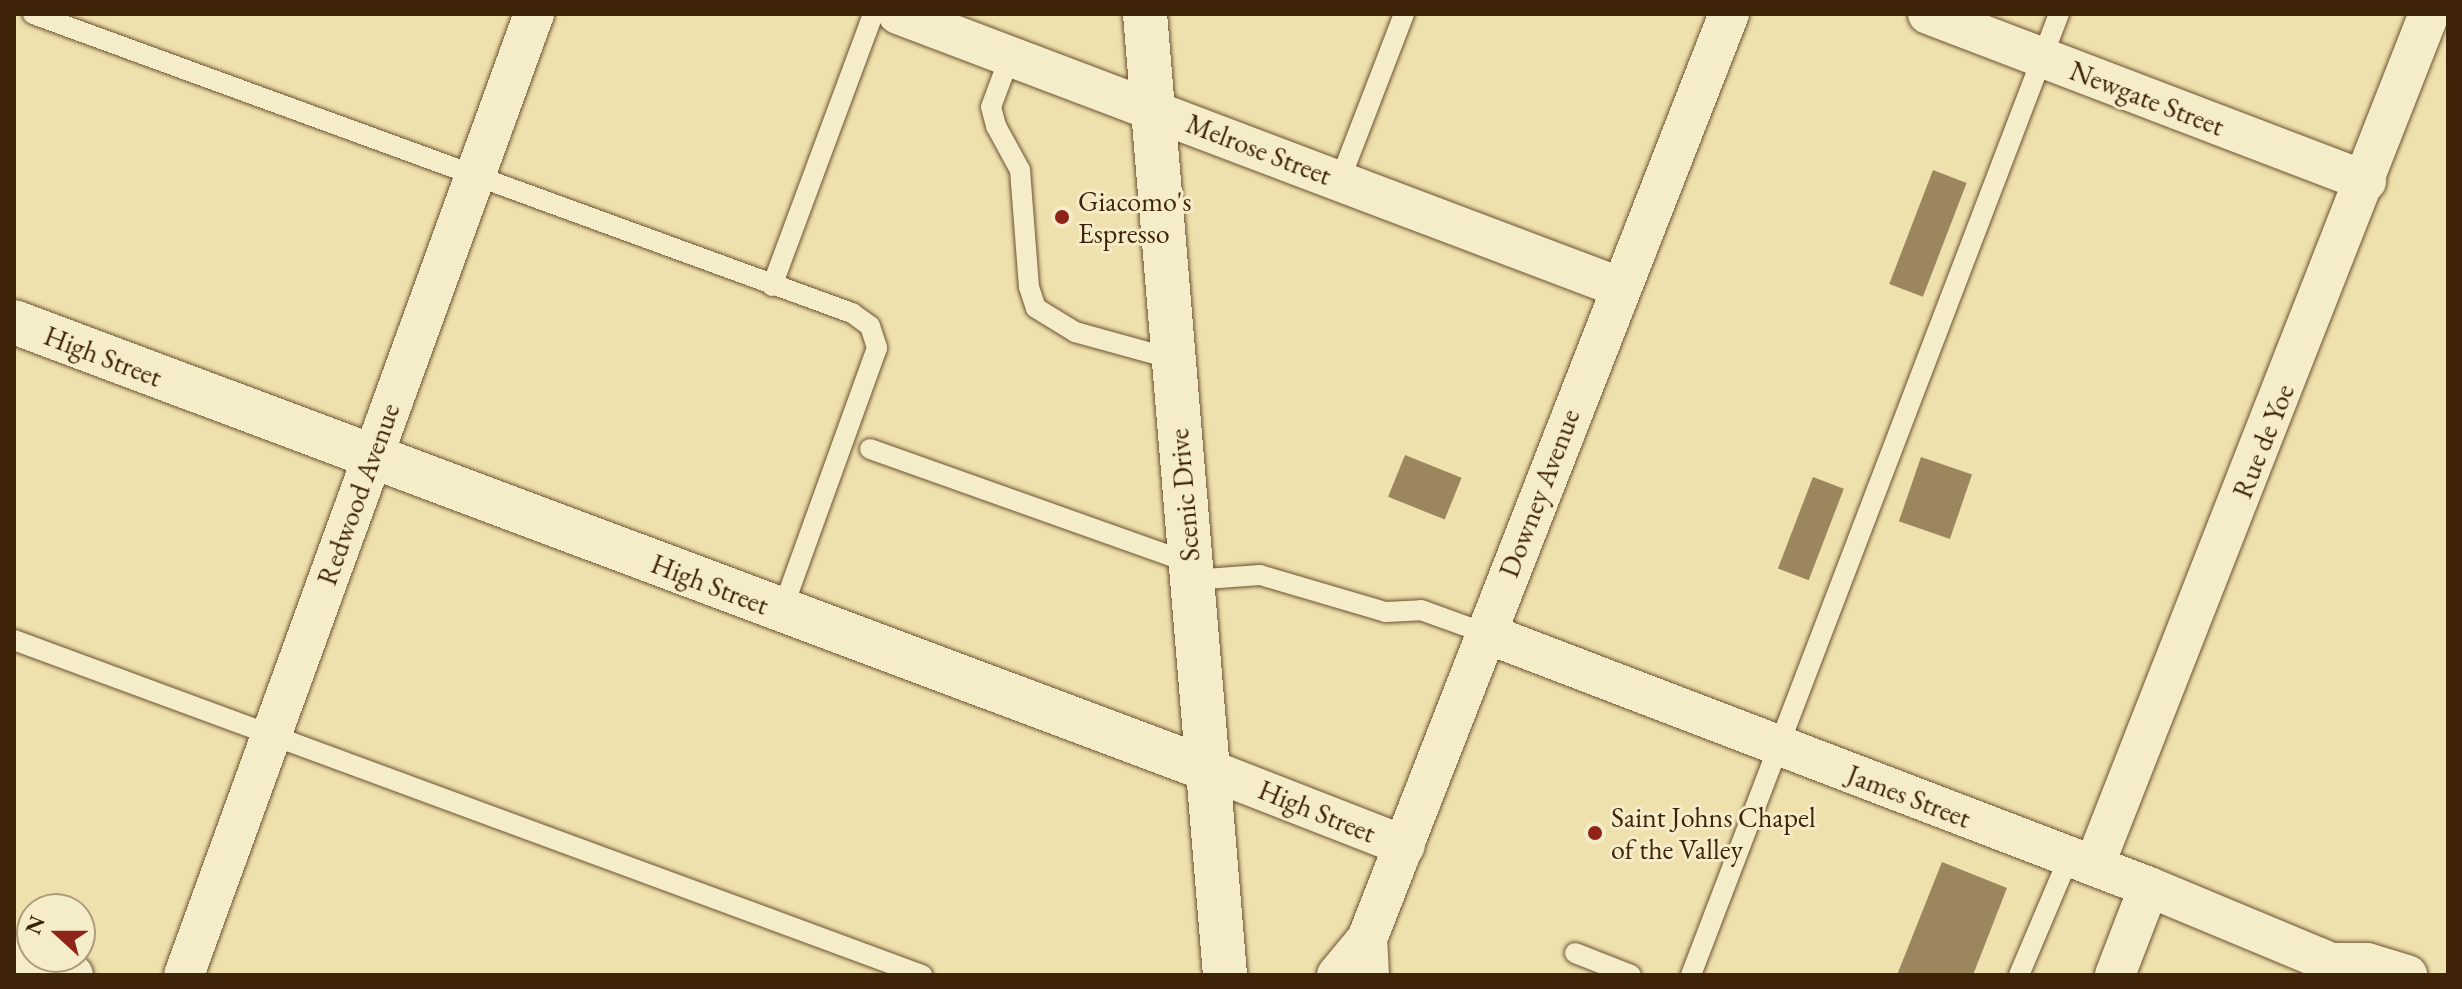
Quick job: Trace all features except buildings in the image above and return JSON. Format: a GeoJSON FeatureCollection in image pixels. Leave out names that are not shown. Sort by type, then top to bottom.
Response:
{"type":"FeatureCollection","features":[{"type":"Feature","properties":{"kind":"street","name":"Redwood Avenue"},"geometry":{"type":"LineString","coordinates":[[184,975],[370,456],[476,178],[534,14]]}},
{"type":"Feature","properties":{"kind":"street","name":"Melrose Street"},"geometry":{"type":"LineString","coordinates":[[898,14],[1154,108],[1619,287]]}},
{"type":"Feature","properties":{"kind":"street","name":"Scenic Drive"},"geometry":{"type":"LineString","coordinates":[[1145,14],[1225,975]]}},
{"type":"Feature","properties":{"kind":"street","name":"Downey Avenue"},"geometry":{"type":"LineString","coordinates":[[1337,975],[1368,957],[1405,846],[1485,633],[1729,14]]}},
{"type":"Feature","properties":{"kind":"street","name":"Newgate Street"},"geometry":{"type":"LineString","coordinates":[[1928,14],[2366,181]]}},
{"type":"Feature","properties":{"kind":"street","name":"Rue de Yoe"},"geometry":{"type":"LineString","coordinates":[[2082,861],[2366,181],[2429,14]]}},
{"type":"Feature","properties":{"kind":"street","name":"High Street"},"geometry":{"type":"LineString","coordinates":[[14,322],[1405,846]]}},
{"type":"Feature","properties":{"kind":"street","name":"James Street"},"geometry":{"type":"LineString","coordinates":[[1485,633],[2149,887],[2340,969],[2367,963],[2407,975]]}},
{"type":"Feature","properties":{"kind":"street"},"geometry":{"type":"LineString","coordinates":[[2115,975],[2149,887]]}},
{"type":"Feature","properties":{"kind":"street"},"geometry":{"type":"LineString","coordinates":[[14,953],[73,975]]}},
{"type":"Feature","properties":{"kind":"lane"},"geometry":{"type":"LineString","coordinates":[[33,14],[852,313],[870,326],[877,348],[782,611]]}},
{"type":"Feature","properties":{"kind":"lane"},"geometry":{"type":"LineString","coordinates":[[772,286],[873,14]]}},
{"type":"Feature","properties":{"kind":"lane"},"geometry":{"type":"LineString","coordinates":[[1340,180],[1404,14]]}},
{"type":"Feature","properties":{"kind":"lane"},"geometry":{"type":"LineString","coordinates":[[1691,975],[2059,14]]}},
{"type":"Feature","properties":{"kind":"lane"},"geometry":{"type":"LineString","coordinates":[[1010,56],[991,107],[996,126],[1020,170],[1029,287],[1036,308],[1075,332],[1173,359]]}},
{"type":"Feature","properties":{"kind":"lane"},"geometry":{"type":"LineString","coordinates":[[870,449],[1191,572],[1260,575],[1386,612],[1421,610],[1485,633]]}},
{"type":"Feature","properties":{"kind":"lane"},"geometry":{"type":"LineString","coordinates":[[14,640],[922,975]]}},
{"type":"Feature","properties":{"kind":"lane"},"geometry":{"type":"LineString","coordinates":[[2019,975],[2082,861]]}},
{"type":"Feature","properties":{"kind":"lane"},"geometry":{"type":"LineString","coordinates":[[1575,953],[1631,975]]}},
{"type":"Feature","properties":{"kind":"place","name":"Giacomo's Espresso"},"geometry":{"type":"Point","coordinates":[1062,217]}},
{"type":"Feature","properties":{"kind":"place","name":"Saint Johns Chapel of the Valley"},"geometry":{"type":"Point","coordinates":[1595,833]}}]}
